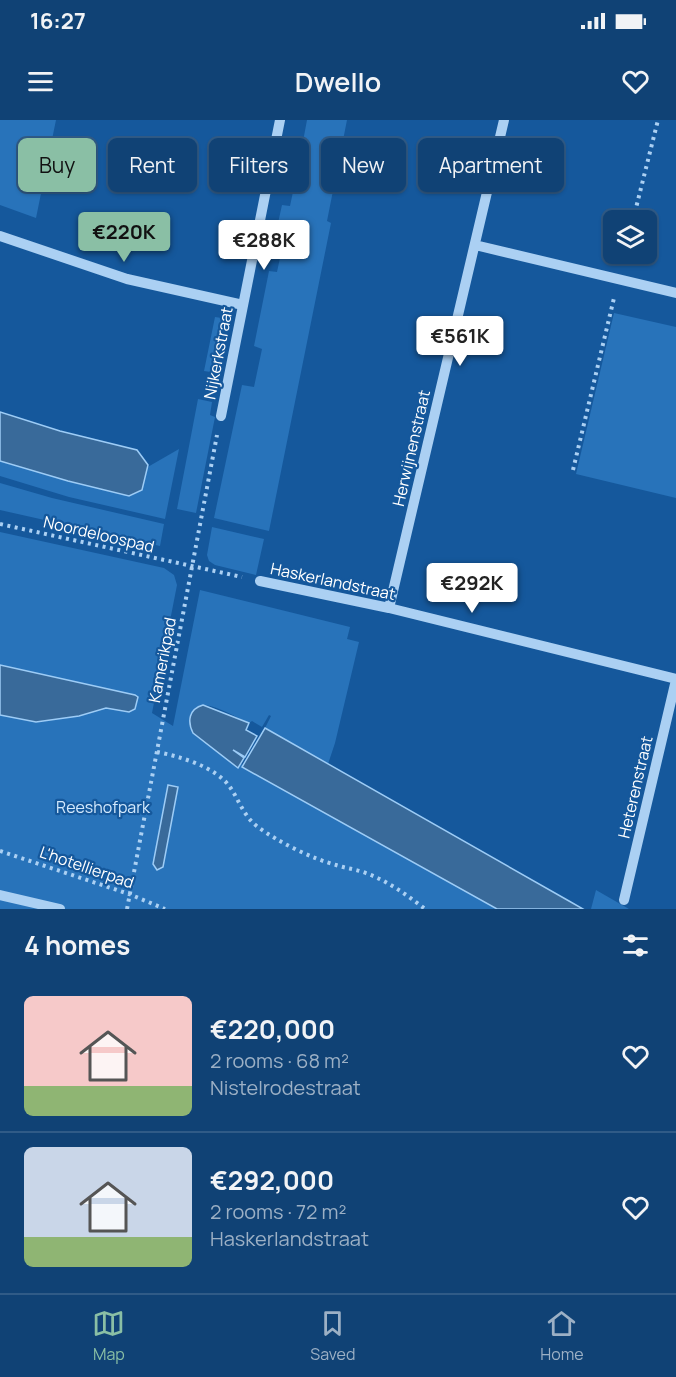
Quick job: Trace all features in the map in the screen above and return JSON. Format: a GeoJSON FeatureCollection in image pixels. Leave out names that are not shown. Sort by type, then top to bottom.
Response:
{"type":"FeatureCollection","features":[{"type":"Feature","properties":{"kind":"street","name":"Nijkerkstraat"},"geometry":{"type":"LineString","coordinates":[[221,416],[280,120]]}},
{"type":"Feature","properties":{"kind":"street","name":"Herwijnenstraat"},"geometry":{"type":"LineString","coordinates":[[389,608],[504,120]]}},
{"type":"Feature","properties":{"kind":"street"},"geometry":{"type":"LineString","coordinates":[[0,236],[127,279],[243,305]]}},
{"type":"Feature","properties":{"kind":"street"},"geometry":{"type":"LineString","coordinates":[[475,245],[676,293]]}},
{"type":"Feature","properties":{"kind":"street","name":"Haskerlandstraat"},"geometry":{"type":"LineString","coordinates":[[260,581],[389,608],[676,680]]}},
{"type":"Feature","properties":{"kind":"street","name":"Heterenstraat"},"geometry":{"type":"LineString","coordinates":[[624,900],[676,680]]}},
{"type":"Feature","properties":{"kind":"street"},"geometry":{"type":"LineString","coordinates":[[0,895],[60,909]]}},
{"type":"Feature","properties":{"kind":"path"},"geometry":{"type":"LineString","coordinates":[[636,210],[658,120]]}},
{"type":"Feature","properties":{"kind":"path"},"geometry":{"type":"LineString","coordinates":[[573,470],[619,280]]}},
{"type":"Feature","properties":{"kind":"path","name":"Kamerikpad"},"geometry":{"type":"LineString","coordinates":[[127,909],[221,416]]}},
{"type":"Feature","properties":{"kind":"path","name":"Noordeloospad"},"geometry":{"type":"LineString","coordinates":[[0,524],[192,567]]}},
{"type":"Feature","properties":{"kind":"path","name":"Haskerlandstraat"},"geometry":{"type":"LineString","coordinates":[[192,567],[260,581]]}},
{"type":"Feature","properties":{"kind":"path"},"geometry":{"type":"LineString","coordinates":[[157,752],[196,763],[222,778],[239,806],[257,826],[271,835],[334,865],[362,871],[391,884],[426,909]]}},
{"type":"Feature","properties":{"kind":"path","name":"L'hotellierpad"},"geometry":{"type":"LineString","coordinates":[[0,850],[129,894],[165,909]]}},
{"type":"Feature","properties":{"kind":"green space"},"geometry":{"type":"Polygon","coordinates":[[[0,120],[56,120],[52,138],[18,138],[18,192],[41,192],[36,218],[0,205],[0,120]]]}},
{"type":"Feature","properties":{"kind":"green space"},"geometry":{"type":"Polygon","coordinates":[[[307,120],[347,120],[343,138],[321,138],[321,192],[333,192],[327,221],[331,223],[269,531],[214,518],[242,385],[254,387],[262,349],[254,346],[269,271],[277,272],[285,234],[276,232],[282,205],[290,206],[293,192],[309,192],[309,138],[304,138],[307,120]]]}},
{"type":"Feature","properties":{"kind":"green space"},"geometry":{"type":"Polygon","coordinates":[[[614,313],[676,327],[676,498],[576,474],[614,313]]]}},
{"type":"Feature","properties":{"kind":"green space"},"geometry":{"type":"Polygon","coordinates":[[[215,317],[228,319],[217,373],[204,371],[215,317]]]}},
{"type":"Feature","properties":{"kind":"green space"},"geometry":{"type":"Polygon","coordinates":[[[198,399],[212,402],[210,415],[215,417],[196,513],[177,509],[198,399]]]}},
{"type":"Feature","properties":{"kind":"green space"},"geometry":{"type":"Polygon","coordinates":[[[179,449],[165,519],[69,497],[0,476],[0,461],[129,496],[142,490],[146,468],[179,449]]]}},
{"type":"Feature","properties":{"kind":"green space"},"geometry":{"type":"Polygon","coordinates":[[[0,483],[52,498],[164,524],[160,546],[0,510],[0,483]]]}},
{"type":"Feature","properties":{"kind":"green space"},"geometry":{"type":"Polygon","coordinates":[[[212,527],[264,539],[256,575],[215,565],[209,561],[207,555],[212,527]]]}},
{"type":"Feature","properties":{"kind":"green space","name":"Reeshofpark"},"geometry":{"type":"Polygon","coordinates":[[[0,532],[164,568],[174,575],[177,585],[152,713],[173,726],[200,590],[350,627],[347,639],[359,642],[328,764],[265,728],[271,716],[269,715],[262,727],[216,708],[200,705],[191,714],[191,729],[211,747],[497,909],[0,909],[0,680],[86,685],[0,665],[0,532]]]}},
{"type":"Feature","properties":{"kind":"green space"},"geometry":{"type":"Polygon","coordinates":[[[596,890],[629,909],[591,909],[596,890]]]}},
{"type":"Feature","properties":{"kind":"shaded area"},"geometry":{"type":"Polygon","coordinates":[[[0,412],[60,431],[137,450],[148,465],[142,490],[129,496],[0,461],[0,412]]]}},
{"type":"Feature","properties":{"kind":"shaded area"},"geometry":{"type":"Polygon","coordinates":[[[0,665],[135,695],[138,697],[135,709],[129,712],[106,708],[79,716],[36,722],[0,715],[0,665]]]}},
{"type":"Feature","properties":{"kind":"shaded area"},"geometry":{"type":"Polygon","coordinates":[[[203,705],[249,723],[246,730],[257,736],[245,757],[233,750],[244,758],[238,768],[193,733],[190,716],[195,709],[203,705]]]}},
{"type":"Feature","properties":{"kind":"shaded area"},"geometry":{"type":"Polygon","coordinates":[[[265,728],[583,909],[497,909],[242,767],[265,728]]]}},
{"type":"Feature","properties":{"kind":"shaded area"},"geometry":{"type":"Polygon","coordinates":[[[168,785],[178,787],[163,867],[157,870],[153,864],[168,785]]]}}]}
